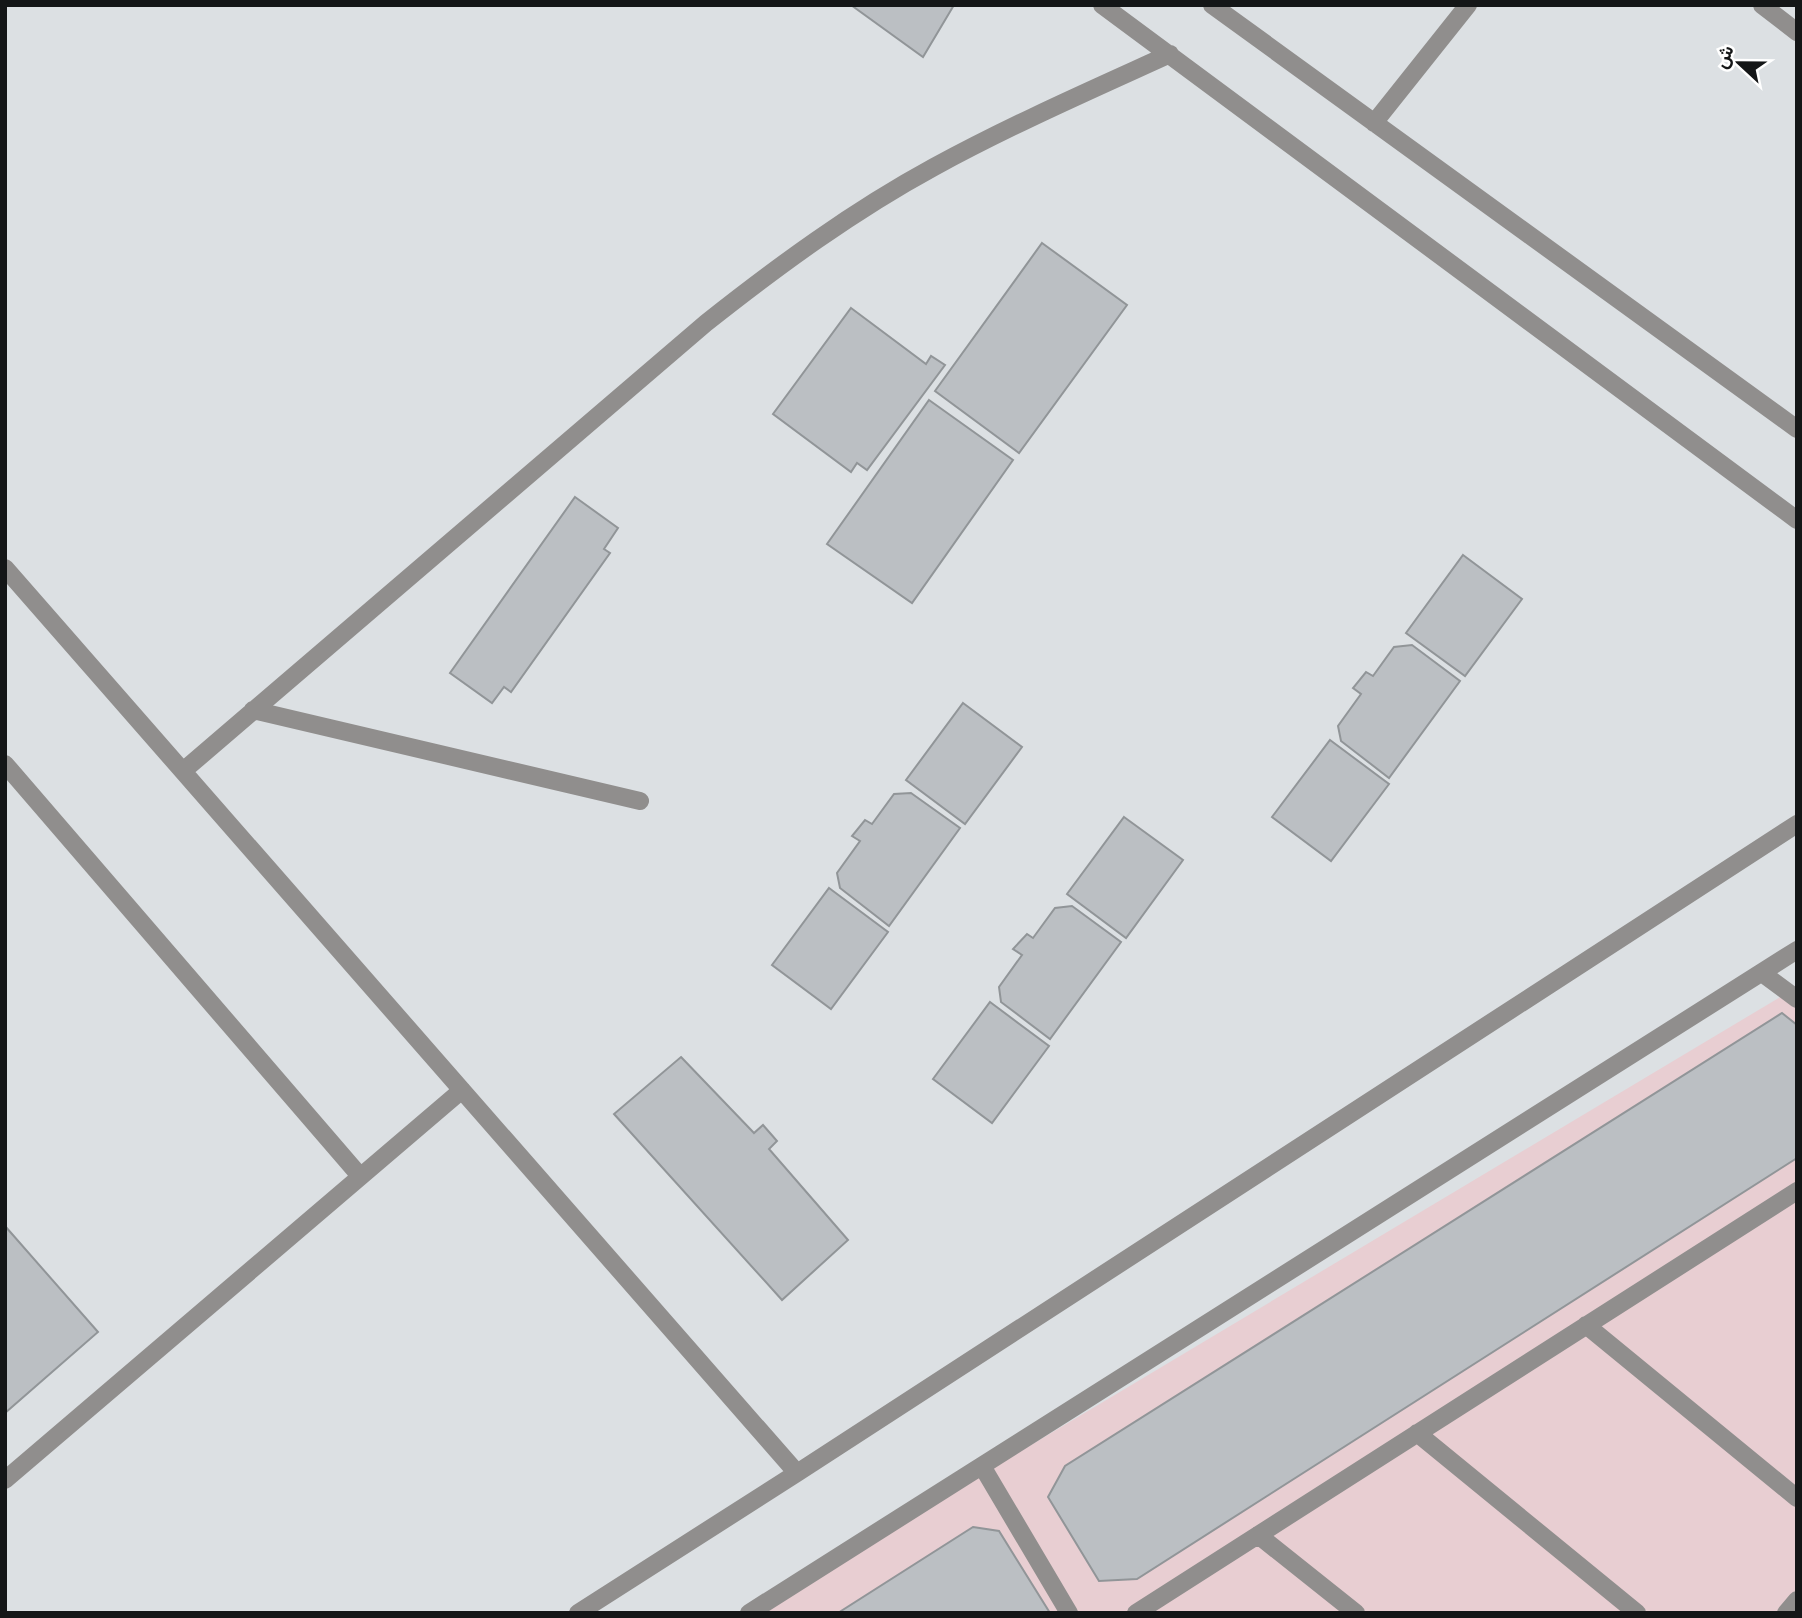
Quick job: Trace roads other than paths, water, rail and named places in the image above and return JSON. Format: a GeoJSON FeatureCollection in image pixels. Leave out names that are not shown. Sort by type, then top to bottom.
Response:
{"type":"FeatureCollection","features":[{"type":"Feature","properties":{"kind":"street"},"geometry":{"type":"LineString","coordinates":[[1102,5],[1797,520]]}},
{"type":"Feature","properties":{"kind":"street"},"geometry":{"type":"LineString","coordinates":[[1212,5],[1797,429]]}},
{"type":"Feature","properties":{"kind":"street"},"geometry":{"type":"LineString","coordinates":[[1374,123],[1468,5]]}},
{"type":"Feature","properties":{"kind":"street"},"geometry":{"type":"LineString","coordinates":[[1762,5],[1797,32]]}},
{"type":"Feature","properties":{"kind":"street"},"geometry":{"type":"LineString","coordinates":[[183,771],[706,323],[802,250],[872,204],[1006,129],[1170,54]]}},
{"type":"Feature","properties":{"kind":"street"},"geometry":{"type":"LineString","coordinates":[[5,568],[797,1473]]}},
{"type":"Feature","properties":{"kind":"street"},"geometry":{"type":"LineString","coordinates":[[253,710],[640,801]]}},
{"type":"Feature","properties":{"kind":"street"},"geometry":{"type":"LineString","coordinates":[[5,764],[360,1176]]}},
{"type":"Feature","properties":{"kind":"street"},"geometry":{"type":"LineString","coordinates":[[578,1613],[1797,824]]}},
{"type":"Feature","properties":{"kind":"street"},"geometry":{"type":"LineString","coordinates":[[749,1613],[1797,950]]}},
{"type":"Feature","properties":{"kind":"street"},"geometry":{"type":"LineString","coordinates":[[1762,973],[1797,999]]}},
{"type":"Feature","properties":{"kind":"street"},"geometry":{"type":"LineString","coordinates":[[5,1480],[462,1090]]}},
{"type":"Feature","properties":{"kind":"street"},"geometry":{"type":"LineString","coordinates":[[1136,1613],[1797,1191]]}},
{"type":"Feature","properties":{"kind":"street"},"geometry":{"type":"LineString","coordinates":[[1586,1325],[1797,1498]]}},
{"type":"Feature","properties":{"kind":"street"},"geometry":{"type":"LineString","coordinates":[[1418,1433],[1637,1613]]}},
{"type":"Feature","properties":{"kind":"street"},"geometry":{"type":"LineString","coordinates":[[982,1466],[1069,1613]]}},
{"type":"Feature","properties":{"kind":"street"},"geometry":{"type":"LineString","coordinates":[[1258,1535],[1356,1613]]}},
{"type":"Feature","properties":{"kind":"street"},"geometry":{"type":"LineString","coordinates":[[1786,1613],[1797,1600]]}}]}
